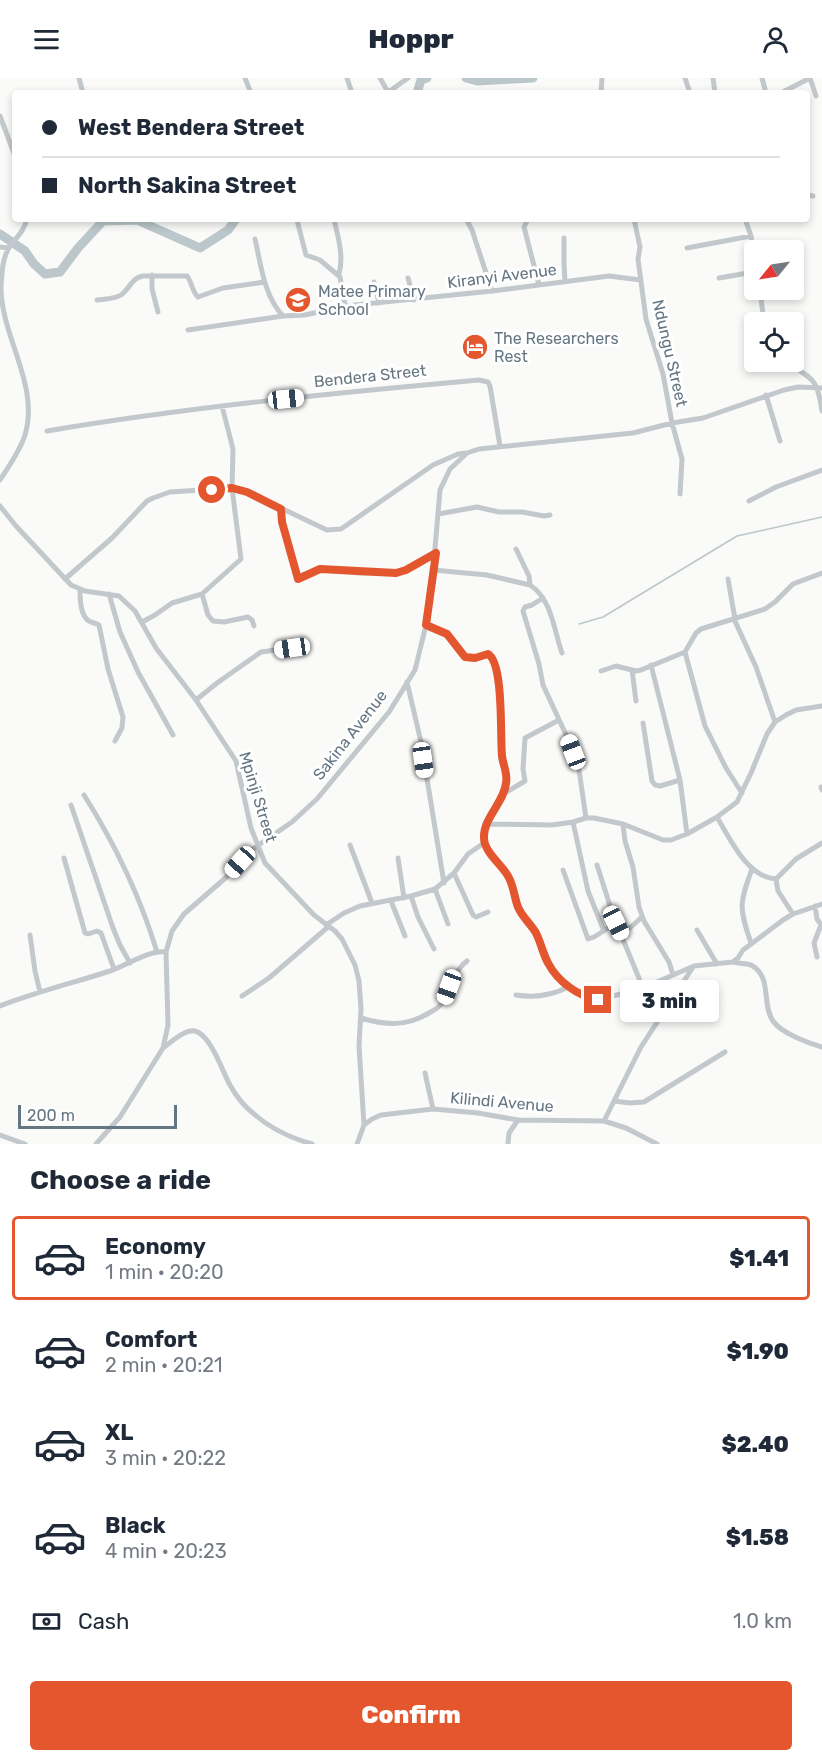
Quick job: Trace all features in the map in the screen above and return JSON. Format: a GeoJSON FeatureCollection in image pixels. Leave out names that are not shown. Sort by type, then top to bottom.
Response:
{"type":"FeatureCollection","features":[{"type":"Feature","properties":{"kind":"street"},"geometry":{"type":"LineString","coordinates":[[391,90],[408,78]]}},
{"type":"Feature","properties":{"kind":"street"},"geometry":{"type":"LineString","coordinates":[[787,90],[810,78],[816,96]]}},
{"type":"Feature","properties":{"kind":"street"},"geometry":{"type":"LineString","coordinates":[[0,116],[12,148]]}},
{"type":"Feature","properties":{"kind":"street"},"geometry":{"type":"LineString","coordinates":[[0,480],[25,437],[29,416],[26,382],[6,324],[3,303],[3,268],[9,248],[26,222]]}},
{"type":"Feature","properties":{"kind":"street"},"geometry":{"type":"LineString","coordinates":[[298,222],[306,255],[316,258],[339,274]]}},
{"type":"Feature","properties":{"kind":"street"},"geometry":{"type":"LineString","coordinates":[[335,222],[341,261],[339,274],[345,306]]}},
{"type":"Feature","properties":{"kind":"street"},"geometry":{"type":"LineString","coordinates":[[468,222],[492,291]]}},
{"type":"Feature","properties":{"kind":"street"},"geometry":{"type":"LineString","coordinates":[[522,222],[539,285]]}},
{"type":"Feature","properties":{"kind":"street"},"geometry":{"type":"LineString","coordinates":[[524,227],[526,222]]}},
{"type":"Feature","properties":{"kind":"street","name":"Ndungu Street"},"geometry":{"type":"LineString","coordinates":[[635,222],[640,248],[638,259],[646,318],[663,374],[672,423],[682,459],[680,494]]}},
{"type":"Feature","properties":{"kind":"street"},"geometry":{"type":"LineString","coordinates":[[746,222],[752,240]]}},
{"type":"Feature","properties":{"kind":"street"},"geometry":{"type":"LineString","coordinates":[[687,248],[751,236]]}},
{"type":"Feature","properties":{"kind":"street"},"geometry":{"type":"LineString","coordinates":[[564,238],[566,282]]}},
{"type":"Feature","properties":{"kind":"street"},"geometry":{"type":"LineString","coordinates":[[255,239],[265,282],[275,306],[283,316]]}},
{"type":"Feature","properties":{"kind":"street"},"geometry":{"type":"LineString","coordinates":[[0,247],[9,248]]}},
{"type":"Feature","properties":{"kind":"street"},"geometry":{"type":"LineString","coordinates":[[719,278],[744,274]]}},
{"type":"Feature","properties":{"kind":"street"},"geometry":{"type":"LineString","coordinates":[[152,275],[152,289],[158,312]]}},
{"type":"Feature","properties":{"kind":"street"},"geometry":{"type":"LineString","coordinates":[[97,300],[121,295],[137,276],[187,276],[198,297],[223,288],[265,282]]}},
{"type":"Feature","properties":{"kind":"street","name":"Kiranyi Avenue"},"geometry":{"type":"LineString","coordinates":[[188,330],[283,316],[305,315],[345,306],[414,300],[609,276],[641,280]]}},
{"type":"Feature","properties":{"kind":"street"},"geometry":{"type":"LineString","coordinates":[[408,278],[414,300]]}},
{"type":"Feature","properties":{"kind":"street"},"geometry":{"type":"LineString","coordinates":[[374,282],[379,303]]}},
{"type":"Feature","properties":{"kind":"street"},"geometry":{"type":"LineString","coordinates":[[804,372],[820,388],[822,411]]}},
{"type":"Feature","properties":{"kind":"street","name":"Bendera Street"},"geometry":{"type":"LineString","coordinates":[[47,431],[129,417],[222,406],[484,380],[490,386],[500,446]]}},
{"type":"Feature","properties":{"kind":"street"},"geometry":{"type":"LineString","coordinates":[[64,579],[153,498],[170,492],[232,488],[247,492],[327,530],[341,529],[433,465],[458,454],[500,446],[633,433],[702,418],[766,395],[798,387],[820,388]]}},
{"type":"Feature","properties":{"kind":"street"},"geometry":{"type":"LineString","coordinates":[[766,395],[780,441]]}},
{"type":"Feature","properties":{"kind":"street"},"geometry":{"type":"LineString","coordinates":[[142,622],[172,603],[202,594],[241,559],[232,488],[233,449],[222,406]]}},
{"type":"Feature","properties":{"kind":"street","name":"Sakina Avenue"},"geometry":{"type":"LineString","coordinates":[[96,1144],[120,1117],[163,1048],[168,1025],[166,952],[172,931],[184,914],[230,874],[257,845],[292,822],[316,799],[389,712],[415,670],[426,625],[436,553],[440,490],[450,469],[467,453]]}},
{"type":"Feature","properties":{"kind":"street"},"geometry":{"type":"LineString","coordinates":[[749,501],[822,470]]}},
{"type":"Feature","properties":{"kind":"street","name":"Mpinji Street"},"geometry":{"type":"LineString","coordinates":[[0,506],[71,585],[80,590],[122,598],[135,611],[156,648],[196,700],[236,761],[251,828],[265,862],[314,915],[335,930],[342,939],[355,965],[359,981],[361,1018],[359,1046],[364,1125]]}},
{"type":"Feature","properties":{"kind":"street"},"geometry":{"type":"LineString","coordinates":[[438,514],[477,507],[499,512],[550,515]]}},
{"type":"Feature","properties":{"kind":"street"},"geometry":{"type":"LineString","coordinates":[[281,509],[282,522],[298,579],[320,569],[396,573],[436,553]]}},
{"type":"Feature","properties":{"kind":"street"},"geometry":{"type":"LineString","coordinates":[[516,549],[529,576],[530,585]]}},
{"type":"Feature","properties":{"kind":"street"},"geometry":{"type":"LineString","coordinates":[[433,570],[487,575],[535,588],[543,598],[553,621],[562,652]]}},
{"type":"Feature","properties":{"kind":"street"},"geometry":{"type":"LineString","coordinates":[[601,671],[616,666],[641,670],[685,651],[699,630],[772,605],[793,584],[822,573]]}},
{"type":"Feature","properties":{"kind":"street"},"geometry":{"type":"LineString","coordinates":[[728,579],[735,619],[756,667],[775,722]]}},
{"type":"Feature","properties":{"kind":"street"},"geometry":{"type":"LineString","coordinates":[[80,590],[80,604],[87,620],[99,625],[110,676],[123,717],[122,728],[115,741]]}},
{"type":"Feature","properties":{"kind":"street"},"geometry":{"type":"LineString","coordinates":[[109,594],[120,632],[138,672],[173,735]]}},
{"type":"Feature","properties":{"kind":"street"},"geometry":{"type":"LineString","coordinates":[[202,594],[208,615],[213,621],[224,622],[248,617],[254,626]]}},
{"type":"Feature","properties":{"kind":"street"},"geometry":{"type":"LineString","coordinates":[[543,598],[525,607],[523,611],[543,685],[568,739],[579,770],[586,818]]}},
{"type":"Feature","properties":{"kind":"street"},"geometry":{"type":"LineString","coordinates":[[426,625],[447,634],[465,657],[475,658],[488,654],[494,659],[499,687],[502,755],[507,777],[503,794],[488,824],[484,843],[510,879],[518,907],[538,936],[550,967],[568,987],[598,1000],[643,988],[694,966],[733,962],[750,965],[759,971],[765,985],[770,1016],[779,1027],[822,1047]]}},
{"type":"Feature","properties":{"kind":"street"},"geometry":{"type":"LineString","coordinates":[[196,700],[261,652],[305,646]]}},
{"type":"Feature","properties":{"kind":"street"},"geometry":{"type":"LineString","coordinates":[[685,651],[705,726],[726,768],[742,793]]}},
{"type":"Feature","properties":{"kind":"street"},"geometry":{"type":"LineString","coordinates":[[651,665],[680,780],[687,834]]}},
{"type":"Feature","properties":{"kind":"street"},"geometry":{"type":"LineString","coordinates":[[632,670],[636,701]]}},
{"type":"Feature","properties":{"kind":"street"},"geometry":{"type":"LineString","coordinates":[[407,682],[421,742],[444,882]]}},
{"type":"Feature","properties":{"kind":"street"},"geometry":{"type":"LineString","coordinates":[[488,824],[552,825],[586,818],[623,824],[663,840],[671,840],[717,817],[737,801],[767,734],[775,722],[796,710],[822,706]]}},
{"type":"Feature","properties":{"kind":"street"},"geometry":{"type":"LineString","coordinates":[[503,794],[525,782],[523,769],[525,738],[559,720]]}},
{"type":"Feature","properties":{"kind":"street"},"geometry":{"type":"LineString","coordinates":[[643,723],[652,781],[655,785],[660,786],[680,780]]}},
{"type":"Feature","properties":{"kind":"street"},"geometry":{"type":"LineString","coordinates":[[84,795],[117,852],[146,918],[157,952]]}},
{"type":"Feature","properties":{"kind":"street"},"geometry":{"type":"LineString","coordinates":[[71,805],[113,928],[130,963]]}},
{"type":"Feature","properties":{"kind":"street"},"geometry":{"type":"LineString","coordinates":[[717,817],[748,865],[766,877],[776,879]]}},
{"type":"Feature","properties":{"kind":"street"},"geometry":{"type":"LineString","coordinates":[[573,822],[588,891],[604,931]]}},
{"type":"Feature","properties":{"kind":"street"},"geometry":{"type":"LineString","coordinates":[[623,824],[642,917],[669,962],[673,975]]}},
{"type":"Feature","properties":{"kind":"street"},"geometry":{"type":"LineString","coordinates":[[242,996],[269,978],[344,913],[372,903],[411,897],[435,889],[454,873],[468,854],[484,843]]}},
{"type":"Feature","properties":{"kind":"street"},"geometry":{"type":"LineString","coordinates":[[776,879],[796,859],[822,843]]}},
{"type":"Feature","properties":{"kind":"street"},"geometry":{"type":"LineString","coordinates":[[350,845],[372,903]]}},
{"type":"Feature","properties":{"kind":"street"},"geometry":{"type":"LineString","coordinates":[[64,858],[85,933],[97,931],[101,933],[114,969]]}},
{"type":"Feature","properties":{"kind":"street"},"geometry":{"type":"LineString","coordinates":[[398,858],[404,898]]}},
{"type":"Feature","properties":{"kind":"street"},"geometry":{"type":"LineString","coordinates":[[597,865],[616,923],[643,988]]}},
{"type":"Feature","properties":{"kind":"street"},"geometry":{"type":"LineString","coordinates":[[751,943],[743,920],[742,896],[753,869]]}},
{"type":"Feature","properties":{"kind":"street"},"geometry":{"type":"LineString","coordinates":[[563,870],[588,939],[616,923]]}},
{"type":"Feature","properties":{"kind":"street"},"geometry":{"type":"LineString","coordinates":[[454,873],[473,915],[476,917],[488,912]]}},
{"type":"Feature","properties":{"kind":"street"},"geometry":{"type":"LineString","coordinates":[[776,879],[778,891],[793,914]]}},
{"type":"Feature","properties":{"kind":"street"},"geometry":{"type":"LineString","coordinates":[[435,889],[448,924]]}},
{"type":"Feature","properties":{"kind":"street"},"geometry":{"type":"LineString","coordinates":[[411,897],[434,949]]}},
{"type":"Feature","properties":{"kind":"street"},"geometry":{"type":"LineString","coordinates":[[391,901],[405,936]]}},
{"type":"Feature","properties":{"kind":"street"},"geometry":{"type":"LineString","coordinates":[[733,962],[751,943],[793,914],[822,904]]}},
{"type":"Feature","properties":{"kind":"street"},"geometry":{"type":"LineString","coordinates":[[815,906],[817,919],[822,925],[814,943],[817,957]]}},
{"type":"Feature","properties":{"kind":"street"},"geometry":{"type":"LineString","coordinates":[[622,935],[642,917]]}},
{"type":"Feature","properties":{"kind":"street"},"geometry":{"type":"LineString","coordinates":[[697,930],[717,964]]}},
{"type":"Feature","properties":{"kind":"street"},"geometry":{"type":"LineString","coordinates":[[30,935],[40,992]]}},
{"type":"Feature","properties":{"kind":"street"},"geometry":{"type":"LineString","coordinates":[[0,1006],[114,969],[157,952],[166,952]]}},
{"type":"Feature","properties":{"kind":"street"},"geometry":{"type":"LineString","coordinates":[[361,1018],[392,1025],[421,1018],[442,1004],[454,977],[467,961]]}},
{"type":"Feature","properties":{"kind":"street"},"geometry":{"type":"LineString","coordinates":[[604,1121],[641,1047],[694,966]]}},
{"type":"Feature","properties":{"kind":"street"},"geometry":{"type":"LineString","coordinates":[[516,995],[534,997],[568,987]]}},
{"type":"Feature","properties":{"kind":"street"},"geometry":{"type":"LineString","coordinates":[[163,1048],[189,1032],[200,1033],[210,1046],[231,1087],[254,1114],[273,1128],[312,1144]]}},
{"type":"Feature","properties":{"kind":"street"},"geometry":{"type":"LineString","coordinates":[[614,1101],[644,1102],[725,1052]]}},
{"type":"Feature","properties":{"kind":"street"},"geometry":{"type":"LineString","coordinates":[[425,1073],[433,1109]]}},
{"type":"Feature","properties":{"kind":"street","name":"Kilindi Avenue"},"geometry":{"type":"LineString","coordinates":[[364,1125],[381,1115],[433,1109],[478,1113],[518,1120],[604,1121],[626,1128],[657,1144]]}},
{"type":"Feature","properties":{"kind":"street"},"geometry":{"type":"LineString","coordinates":[[508,1144],[509,1133],[518,1120]]}},
{"type":"Feature","properties":{"kind":"street"},"geometry":{"type":"LineString","coordinates":[[357,1144],[364,1125]]}},
{"type":"Feature","properties":{"kind":"street"},"geometry":{"type":"LineString","coordinates":[[0,1135],[25,1144]]}},
{"type":"Feature","properties":{"kind":"waterway"},"geometry":{"type":"LineString","coordinates":[[418,90],[421,80],[427,78]]}},
{"type":"Feature","properties":{"kind":"waterway"},"geometry":{"type":"LineString","coordinates":[[466,78],[477,81],[533,78]]}},
{"type":"Feature","properties":{"kind":"waterway"},"geometry":{"type":"LineString","coordinates":[[0,234],[25,251],[45,274],[60,272],[102,222]]}},
{"type":"Feature","properties":{"kind":"waterway"},"geometry":{"type":"LineString","coordinates":[[142,222],[200,248],[228,230],[234,222]]}},
{"type":"Feature","properties":{"kind":"waterway"},"geometry":{"type":"LineString","coordinates":[[579,624],[603,617],[737,536],[822,517]]}},
{"type":"Feature","properties":{"kind":"place","name":"Matee Primary School"},"geometry":{"type":"Point","coordinates":[298,300]}},
{"type":"Feature","properties":{"kind":"place","name":"The Researchers Rest"},"geometry":{"type":"Point","coordinates":[475,347]}},
{"type":"Feature","properties":{"kind":"route"},"geometry":{"type":"LineString","coordinates":[[212,490],[232,488],[247,492],[281,509],[282,522],[298,579],[320,569],[359,573],[396,573],[436,553],[426,625],[447,634],[465,657],[475,658],[488,654],[492,656],[499,687],[502,755],[507,777],[503,794],[486,828],[484,843],[510,879],[518,907],[538,936],[550,967],[568,987],[598,1000]]}}]}
